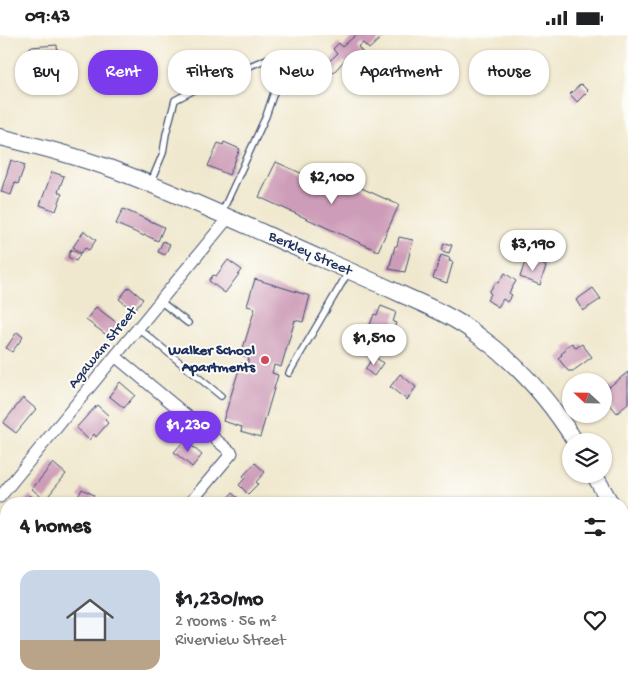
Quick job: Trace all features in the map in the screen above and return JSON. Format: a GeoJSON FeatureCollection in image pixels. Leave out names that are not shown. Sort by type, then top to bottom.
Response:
{"type":"FeatureCollection","features":[{"type":"Feature","properties":{"kind":"main road","name":"Berkley Street"},"geometry":{"type":"LineString","coordinates":[[0,137],[88,161],[151,184],[444,313],[480,336],[530,381],[560,417],[570,433]]}},
{"type":"Feature","properties":{"kind":"main road"},"geometry":{"type":"LineString","coordinates":[[599,483],[607,497]]}},
{"type":"Feature","properties":{"kind":"street","name":"Agawam Street"},"geometry":{"type":"LineString","coordinates":[[0,497],[160,301],[224,216]]}},
{"type":"Feature","properties":{"kind":"street"},"geometry":{"type":"LineString","coordinates":[[115,356],[232,453],[195,497]]}},
{"type":"Feature","properties":{"kind":"lane"},"geometry":{"type":"LineString","coordinates":[[151,184],[163,153],[175,100],[206,84],[268,58],[286,60],[266,117],[224,216]]}},
{"type":"Feature","properties":{"kind":"lane"},"geometry":{"type":"LineString","coordinates":[[289,373],[349,271]]}},
{"type":"Feature","properties":{"kind":"lane"},"geometry":{"type":"LineString","coordinates":[[160,301],[188,323]]}},
{"type":"Feature","properties":{"kind":"lane"},"geometry":{"type":"LineString","coordinates":[[138,328],[220,396]]}},
{"type":"Feature","properties":{"kind":"building"},"geometry":{"type":"Polygon","coordinates":[[[356,35],[384,35],[369,49],[363,43],[358,47],[361,50],[342,50],[342,63],[332,74],[332,59],[337,54],[333,49],[339,43],[342,47],[356,35]]]}},
{"type":"Feature","properties":{"kind":"building"},"geometry":{"type":"Polygon","coordinates":[[[57,45],[57,50],[30,50],[30,47],[57,45]]]}},
{"type":"Feature","properties":{"kind":"building"},"geometry":{"type":"Polygon","coordinates":[[[581,84],[588,91],[577,102],[570,94],[581,84]]]}},
{"type":"Feature","properties":{"kind":"building"},"geometry":{"type":"Polygon","coordinates":[[[224,142],[240,149],[229,175],[208,166],[218,143],[223,145],[224,142]]]}},
{"type":"Feature","properties":{"kind":"building"},"geometry":{"type":"Polygon","coordinates":[[[11,160],[25,165],[18,184],[15,183],[11,195],[1,192],[11,160]]]}},
{"type":"Feature","properties":{"kind":"building"},"geometry":{"type":"Polygon","coordinates":[[[276,162],[341,191],[346,181],[399,205],[378,251],[259,197],[276,162]]]}},
{"type":"Feature","properties":{"kind":"building"},"geometry":{"type":"Polygon","coordinates":[[[52,172],[64,176],[58,192],[62,194],[56,211],[40,205],[52,172]]]}},
{"type":"Feature","properties":{"kind":"building"},"geometry":{"type":"Polygon","coordinates":[[[123,209],[164,227],[158,241],[116,224],[123,209]]]}},
{"type":"Feature","properties":{"kind":"building"},"geometry":{"type":"Polygon","coordinates":[[[84,231],[96,240],[89,250],[85,248],[81,253],[73,247],[84,231]]]}},
{"type":"Feature","properties":{"kind":"building"},"geometry":{"type":"Polygon","coordinates":[[[399,237],[413,240],[405,272],[389,269],[399,237]]]}},
{"type":"Feature","properties":{"kind":"building"},"geometry":{"type":"Polygon","coordinates":[[[163,241],[170,244],[165,255],[158,252],[163,241]]]}},
{"type":"Feature","properties":{"kind":"building"},"geometry":{"type":"Polygon","coordinates":[[[444,243],[452,245],[449,253],[442,251],[444,243]]]}},
{"type":"Feature","properties":{"kind":"building"},"geometry":{"type":"Polygon","coordinates":[[[71,249],[80,254],[76,261],[68,257],[71,249]]]}},
{"type":"Feature","properties":{"kind":"building"},"geometry":{"type":"Polygon","coordinates":[[[441,255],[450,258],[449,261],[453,262],[447,283],[433,278],[441,255]]]}},
{"type":"Feature","properties":{"kind":"building"},"geometry":{"type":"Polygon","coordinates":[[[526,259],[546,266],[540,285],[520,277],[526,259]]]}},
{"type":"Feature","properties":{"kind":"building"},"geometry":{"type":"Polygon","coordinates":[[[228,260],[242,270],[225,293],[209,281],[213,275],[216,276],[228,260]]]}},
{"type":"Feature","properties":{"kind":"building"},"geometry":{"type":"Polygon","coordinates":[[[505,273],[516,281],[509,293],[512,295],[507,302],[503,299],[498,307],[487,300],[491,294],[489,292],[505,273]]]}},
{"type":"Feature","properties":{"kind":"building","name":"Walker School Apartments"},"geometry":{"type":"Polygon","coordinates":[[[255,279],[310,296],[303,322],[295,320],[281,367],[274,365],[272,373],[278,375],[260,437],[241,431],[242,427],[223,421],[241,363],[247,365],[249,357],[241,355],[255,308],[247,306],[255,279]]]}},
{"type":"Feature","properties":{"kind":"building"},"geometry":{"type":"Polygon","coordinates":[[[129,287],[143,299],[133,311],[119,299],[129,287]]]}},
{"type":"Feature","properties":{"kind":"building"},"geometry":{"type":"Polygon","coordinates":[[[593,288],[601,299],[583,311],[576,300],[593,288]]]}},
{"type":"Feature","properties":{"kind":"building"},"geometry":{"type":"Polygon","coordinates":[[[381,306],[396,312],[393,322],[396,323],[388,344],[382,342],[381,345],[384,346],[383,351],[377,348],[374,355],[363,351],[372,326],[370,325],[374,314],[377,315],[381,306]]]}},
{"type":"Feature","properties":{"kind":"building"},"geometry":{"type":"Polygon","coordinates":[[[96,307],[121,326],[112,339],[86,320],[96,307]]]}},
{"type":"Feature","properties":{"kind":"building"},"geometry":{"type":"Polygon","coordinates":[[[17,332],[23,337],[12,352],[6,348],[17,332]]]}},
{"type":"Feature","properties":{"kind":"building"},"geometry":{"type":"Polygon","coordinates":[[[572,343],[576,348],[582,344],[592,357],[573,371],[568,371],[558,358],[566,350],[564,348],[572,343]]]}},
{"type":"Feature","properties":{"kind":"building"},"geometry":{"type":"Polygon","coordinates":[[[374,356],[383,363],[374,376],[365,369],[374,356]]]}},
{"type":"Feature","properties":{"kind":"building"},"geometry":{"type":"Polygon","coordinates":[[[628,372],[628,404],[617,413],[612,407],[612,385],[628,372]]]}},
{"type":"Feature","properties":{"kind":"building"},"geometry":{"type":"Polygon","coordinates":[[[400,374],[416,387],[407,400],[390,387],[400,374]]]}},
{"type":"Feature","properties":{"kind":"building"},"geometry":{"type":"Polygon","coordinates":[[[120,382],[135,395],[124,408],[109,396],[120,382]]]}},
{"type":"Feature","properties":{"kind":"building"},"geometry":{"type":"Polygon","coordinates":[[[23,398],[36,409],[16,433],[3,423],[23,398]]]}},
{"type":"Feature","properties":{"kind":"building"},"geometry":{"type":"Polygon","coordinates":[[[97,405],[109,416],[105,420],[108,423],[96,437],[94,434],[89,440],[76,428],[97,405]]]}},
{"type":"Feature","properties":{"kind":"building"},"geometry":{"type":"Polygon","coordinates":[[[185,440],[202,455],[192,467],[174,452],[185,440]]]}},
{"type":"Feature","properties":{"kind":"building"},"geometry":{"type":"Polygon","coordinates":[[[53,463],[66,474],[47,497],[41,497],[32,489],[53,463]]]}},
{"type":"Feature","properties":{"kind":"building"},"geometry":{"type":"Polygon","coordinates":[[[255,463],[265,472],[256,482],[258,484],[248,494],[239,485],[245,478],[243,476],[255,463]]]}},
{"type":"Feature","properties":{"kind":"building"},"geometry":{"type":"Polygon","coordinates":[[[82,489],[94,495],[93,497],[78,497],[82,489]]]}},
{"type":"Feature","properties":{"kind":"building"},"geometry":{"type":"Polygon","coordinates":[[[232,493],[237,497],[229,497],[232,493]]]}},
{"type":"Feature","properties":{"kind":"place","name":"Walker School Apartments"},"geometry":{"type":"Point","coordinates":[265,360]}}]}
